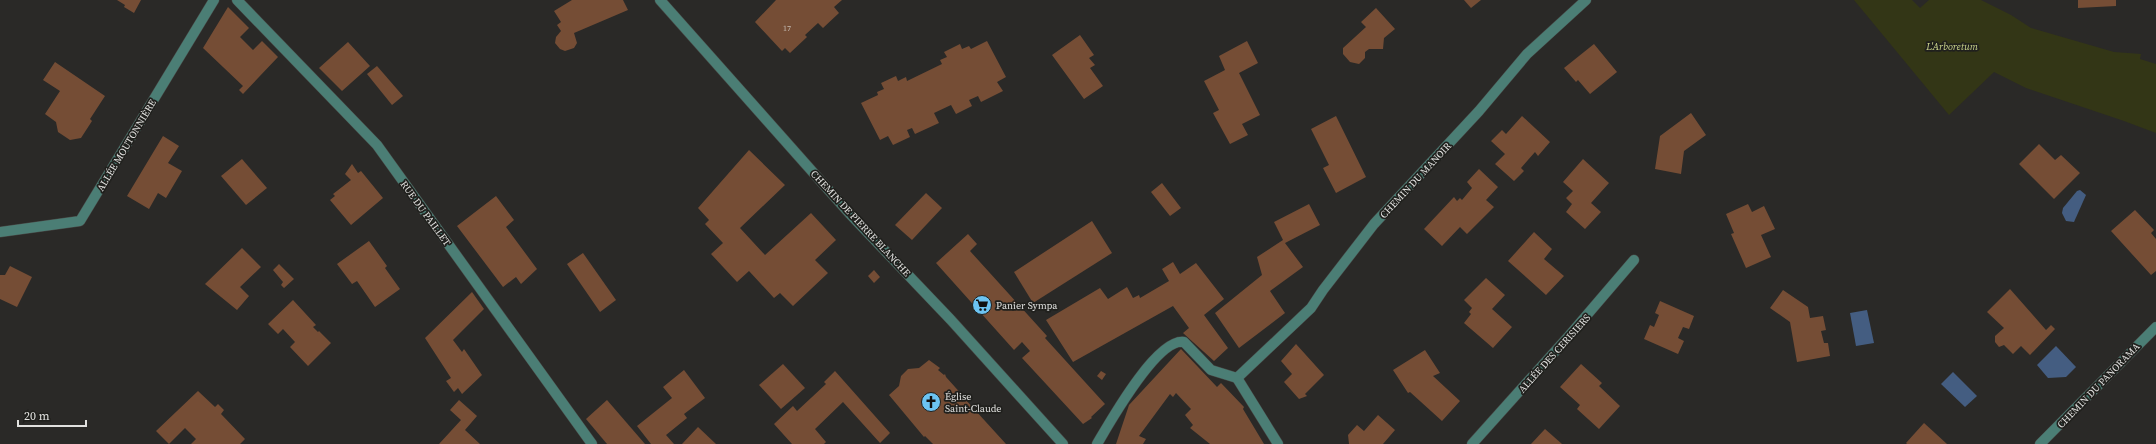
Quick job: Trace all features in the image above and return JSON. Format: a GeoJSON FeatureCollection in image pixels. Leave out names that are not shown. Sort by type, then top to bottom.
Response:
{"type":"FeatureCollection","features":[{"type":"Feature","properties":{"kind":"street","name":"ALLÉE MOUTONNIÈRE"},"geometry":{"type":"LineString","coordinates":[[0,232],[80,221],[214,0]]}},
{"type":"Feature","properties":{"kind":"street","name":"RUE DU PAILLET"},"geometry":{"type":"LineString","coordinates":[[237,0],[377,146],[592,444]]}},
{"type":"Feature","properties":{"kind":"street","name":"CHEMIN DE PIERRE BLANCHE"},"geometry":{"type":"LineString","coordinates":[[660,0],[850,214],[951,320],[1063,444]]}},
{"type":"Feature","properties":{"kind":"street","name":"CHEMIN DU MANOIR"},"geometry":{"type":"LineString","coordinates":[[1237,378],[1311,308],[1374,224],[1479,111],[1527,54],[1586,0]]}},
{"type":"Feature","properties":{"kind":"street","name":"ALLÉE DES CERISIERS"},"geometry":{"type":"LineString","coordinates":[[1472,444],[1568,337],[1634,260]]}},
{"type":"Feature","properties":{"kind":"street","name":"CHEMIN DU PANORAMA"},"geometry":{"type":"LineString","coordinates":[[2040,444],[2156,327]]}},
{"type":"Feature","properties":{"kind":"street"},"geometry":{"type":"LineString","coordinates":[[1097,444],[1145,370],[1163,350],[1173,343],[1184,342],[1211,370],[1237,378],[1278,444]]}},
{"type":"Feature","properties":{"kind":"green space","name":"L'Arboretum"},"geometry":{"type":"Polygon","coordinates":[[[1854,0],[1912,0],[1920,8],[1929,0],[1981,0],[2011,15],[2031,28],[2114,52],[2141,54],[2140,59],[2156,64],[2156,133],[2026,88],[1994,72],[1949,115],[1854,0]]]}},
{"type":"Feature","properties":{"kind":"water"},"geometry":{"type":"Polygon","coordinates":[[[2080,190],[2086,195],[2074,222],[2066,221],[2062,213],[2063,208],[2077,191],[2080,190]]]}},
{"type":"Feature","properties":{"kind":"water"},"geometry":{"type":"Polygon","coordinates":[[[1867,310],[1874,343],[1856,346],[1850,313],[1867,310]]]}},
{"type":"Feature","properties":{"kind":"water"},"geometry":{"type":"Polygon","coordinates":[[[2056,346],[2076,367],[2066,377],[2048,378],[2037,365],[2056,346]]]}},
{"type":"Feature","properties":{"kind":"water"},"geometry":{"type":"Polygon","coordinates":[[[1953,372],[1977,396],[1965,407],[1941,384],[1953,372]]]}},
{"type":"Feature","properties":{"kind":"building"},"geometry":{"type":"Polygon","coordinates":[[[117,0],[141,0],[134,13],[124,7],[125,5],[117,0]]]}},
{"type":"Feature","properties":{"kind":"building"},"geometry":{"type":"Polygon","coordinates":[[[572,0],[623,0],[628,10],[574,33],[577,43],[574,48],[565,51],[560,49],[555,43],[556,37],[561,31],[557,25],[561,22],[554,11],[572,0]]]}},
{"type":"Feature","properties":{"kind":"building"},"geometry":{"type":"Polygon","coordinates":[[[776,0],[842,0],[834,7],[839,13],[823,28],[818,23],[805,35],[807,37],[790,53],[785,48],[782,51],[755,22],[776,0]]]}},
{"type":"Feature","properties":{"kind":"building"},"geometry":{"type":"Polygon","coordinates":[[[1464,0],[1481,0],[1471,8],[1464,0]]]}},
{"type":"Feature","properties":{"kind":"building"},"geometry":{"type":"Polygon","coordinates":[[[2078,0],[2116,0],[2116,6],[2078,8],[2078,0]]]}},
{"type":"Feature","properties":{"kind":"building"},"geometry":{"type":"Polygon","coordinates":[[[228,7],[249,28],[240,37],[253,50],[262,41],[278,57],[243,94],[239,90],[243,86],[203,48],[228,7]]]}},
{"type":"Feature","properties":{"kind":"building"},"geometry":{"type":"Polygon","coordinates":[[[1376,8],[1395,29],[1384,38],[1383,49],[1369,49],[1365,52],[1365,58],[1359,64],[1350,62],[1343,54],[1343,48],[1366,27],[1361,22],[1376,8]]]}},
{"type":"Feature","properties":{"kind":"building"},"geometry":{"type":"Polygon","coordinates":[[[1080,35],[1094,55],[1089,58],[1095,65],[1090,68],[1103,86],[1084,99],[1052,55],[1080,35]]]}},
{"type":"Feature","properties":{"kind":"building"},"geometry":{"type":"Polygon","coordinates":[[[987,41],[1006,77],[997,82],[1003,91],[981,102],[978,96],[969,100],[972,106],[956,114],[951,105],[934,113],[939,123],[915,134],[912,128],[907,130],[910,137],[893,145],[888,136],[880,140],[861,103],[878,95],[877,92],[884,89],[881,83],[896,76],[898,81],[906,77],[907,81],[942,64],[940,60],[947,57],[944,52],[960,44],[962,49],[969,46],[971,49],[987,41]]]}},
{"type":"Feature","properties":{"kind":"building"},"geometry":{"type":"Polygon","coordinates":[[[1247,41],[1258,63],[1239,73],[1260,115],[1242,124],[1248,135],[1230,144],[1213,113],[1219,110],[1204,81],[1225,70],[1219,56],[1247,41]]]}},
{"type":"Feature","properties":{"kind":"building"},"geometry":{"type":"Polygon","coordinates":[[[348,42],[370,66],[342,91],[319,68],[348,42]]]}},
{"type":"Feature","properties":{"kind":"building"},"geometry":{"type":"Polygon","coordinates":[[[1594,44],[1617,72],[1590,94],[1578,80],[1576,82],[1564,68],[1594,44]]]}},
{"type":"Feature","properties":{"kind":"building"},"geometry":{"type":"Polygon","coordinates":[[[55,62],[105,96],[90,119],[92,121],[81,138],[70,140],[58,132],[56,122],[45,114],[60,91],[43,80],[55,62]]]}},
{"type":"Feature","properties":{"kind":"building"},"geometry":{"type":"Polygon","coordinates":[[[377,66],[403,96],[392,105],[367,74],[377,66]]]}},
{"type":"Feature","properties":{"kind":"building"},"geometry":{"type":"Polygon","coordinates":[[[1691,113],[1706,135],[1684,151],[1681,174],[1655,169],[1660,136],[1691,113]]]}},
{"type":"Feature","properties":{"kind":"building"},"geometry":{"type":"Polygon","coordinates":[[[1336,116],[1366,177],[1336,193],[1323,168],[1329,165],[1311,129],[1336,116]]]}},
{"type":"Feature","properties":{"kind":"building"},"geometry":{"type":"Polygon","coordinates":[[[1522,116],[1550,142],[1538,156],[1535,152],[1521,168],[1524,171],[1514,181],[1495,164],[1505,154],[1491,141],[1502,130],[1506,134],[1522,116]]]}},
{"type":"Feature","properties":{"kind":"building"},"geometry":{"type":"Polygon","coordinates":[[[163,136],[179,146],[168,163],[182,171],[166,198],[158,193],[149,209],[127,196],[163,136]]]}},
{"type":"Feature","properties":{"kind":"building"},"geometry":{"type":"Polygon","coordinates":[[[2039,144],[2055,160],[2061,155],[2080,173],[2054,199],[2019,164],[2039,144]]]}},
{"type":"Feature","properties":{"kind":"building"},"geometry":{"type":"Polygon","coordinates":[[[749,150],[785,185],[740,228],[765,255],[811,213],[836,240],[815,260],[828,273],[793,306],[780,293],[774,298],[749,271],[737,282],[711,254],[723,243],[705,224],[709,220],[698,208],[749,150]]]}},
{"type":"Feature","properties":{"kind":"building"},"geometry":{"type":"Polygon","coordinates":[[[242,159],[267,188],[246,205],[221,176],[242,159]]]}},
{"type":"Feature","properties":{"kind":"building"},"geometry":{"type":"Polygon","coordinates":[[[1583,159],[1609,183],[1591,203],[1601,212],[1585,229],[1566,212],[1572,204],[1566,198],[1573,191],[1563,182],[1583,159]]]}},
{"type":"Feature","properties":{"kind":"building"},"geometry":{"type":"Polygon","coordinates":[[[352,164],[358,173],[361,171],[383,198],[351,225],[330,200],[335,196],[333,194],[351,180],[345,174],[352,164]]]}},
{"type":"Feature","properties":{"kind":"building"},"geometry":{"type":"Polygon","coordinates":[[[1479,169],[1498,187],[1486,200],[1494,207],[1467,234],[1460,227],[1442,246],[1424,229],[1454,197],[1457,201],[1460,198],[1462,200],[1472,188],[1467,182],[1479,169]]]}},
{"type":"Feature","properties":{"kind":"building"},"geometry":{"type":"Polygon","coordinates":[[[1162,183],[1181,208],[1170,216],[1151,192],[1162,183]]]}},
{"type":"Feature","properties":{"kind":"building"},"geometry":{"type":"Polygon","coordinates":[[[926,193],[942,208],[912,240],[895,225],[926,193]]]}},
{"type":"Feature","properties":{"kind":"building"},"geometry":{"type":"Polygon","coordinates":[[[496,196],[514,220],[506,227],[537,269],[521,284],[516,277],[503,287],[457,226],[496,196]]]}},
{"type":"Feature","properties":{"kind":"building"},"geometry":{"type":"Polygon","coordinates":[[[1309,204],[1320,225],[1285,243],[1303,267],[1270,291],[1285,313],[1239,348],[1215,313],[1262,275],[1257,257],[1283,240],[1274,222],[1309,204]]]}},
{"type":"Feature","properties":{"kind":"building"},"geometry":{"type":"Polygon","coordinates":[[[1748,204],[1752,212],[1764,206],[1775,229],[1761,235],[1771,257],[1746,268],[1731,234],[1734,233],[1726,214],[1748,204]]]}},
{"type":"Feature","properties":{"kind":"building"},"geometry":{"type":"Polygon","coordinates":[[[2135,210],[2154,230],[2151,233],[2156,239],[2156,271],[2151,275],[2111,231],[2135,210]]]}},
{"type":"Feature","properties":{"kind":"building"},"geometry":{"type":"Polygon","coordinates":[[[1092,221],[1112,253],[1033,303],[1014,272],[1092,221]]]}},
{"type":"Feature","properties":{"kind":"building"},"geometry":{"type":"Polygon","coordinates":[[[1534,232],[1552,249],[1544,259],[1564,276],[1546,295],[1508,261],[1534,232]]]}},
{"type":"Feature","properties":{"kind":"building"},"geometry":{"type":"Polygon","coordinates":[[[968,234],[977,244],[970,251],[1047,336],[1045,338],[1105,404],[1091,417],[1092,418],[1083,424],[1022,358],[1030,351],[1022,342],[1014,350],[936,263],[968,234]]]}},
{"type":"Feature","properties":{"kind":"building"},"geometry":{"type":"Polygon","coordinates":[[[369,241],[387,266],[385,268],[400,289],[375,307],[357,281],[352,284],[337,264],[369,241]]]}},
{"type":"Feature","properties":{"kind":"building"},"geometry":{"type":"Polygon","coordinates":[[[242,248],[261,267],[240,287],[249,296],[237,310],[205,284],[242,248]]]}},
{"type":"Feature","properties":{"kind":"building"},"geometry":{"type":"Polygon","coordinates":[[[583,253],[616,300],[600,312],[567,264],[583,253]]]}},
{"type":"Feature","properties":{"kind":"building"},"geometry":{"type":"Polygon","coordinates":[[[1173,262],[1180,274],[1196,263],[1224,299],[1204,315],[1228,348],[1214,361],[1183,333],[1189,328],[1173,306],[1073,362],[1046,320],[1100,288],[1108,299],[1127,287],[1133,298],[1139,295],[1140,298],[1169,281],[1162,269],[1173,262]]]}},
{"type":"Feature","properties":{"kind":"building"},"geometry":{"type":"Polygon","coordinates":[[[279,264],[294,279],[284,288],[281,285],[283,282],[273,270],[279,264]]]}},
{"type":"Feature","properties":{"kind":"building"},"geometry":{"type":"Polygon","coordinates":[[[10,266],[32,277],[17,307],[0,299],[0,275],[5,275],[10,266]]]}},
{"type":"Feature","properties":{"kind":"building"},"geometry":{"type":"Polygon","coordinates":[[[874,270],[880,277],[874,283],[868,276],[874,270]]]}},
{"type":"Feature","properties":{"kind":"building"},"geometry":{"type":"Polygon","coordinates":[[[1486,278],[1505,295],[1492,309],[1512,327],[1493,348],[1464,323],[1471,314],[1469,312],[1472,308],[1464,300],[1486,278]]]}},
{"type":"Feature","properties":{"kind":"building"},"geometry":{"type":"Polygon","coordinates":[[[2010,289],[2046,330],[2051,325],[2055,329],[2030,355],[2021,346],[2013,354],[2004,345],[1999,347],[1995,342],[1995,336],[2004,328],[1987,312],[2010,289]]]}},
{"type":"Feature","properties":{"kind":"building"},"geometry":{"type":"Polygon","coordinates":[[[1783,290],[1808,307],[1810,318],[1823,316],[1826,330],[1821,331],[1824,343],[1828,343],[1830,356],[1797,362],[1790,322],[1770,308],[1783,290]]]}},
{"type":"Feature","properties":{"kind":"building"},"geometry":{"type":"Polygon","coordinates":[[[472,292],[484,309],[453,340],[462,352],[464,349],[482,375],[462,394],[458,388],[454,392],[446,381],[451,378],[425,338],[472,292]]]}},
{"type":"Feature","properties":{"kind":"building"},"geometry":{"type":"Polygon","coordinates":[[[293,300],[316,325],[313,327],[331,343],[308,366],[290,347],[295,342],[283,329],[278,334],[268,324],[293,300]]]}},
{"type":"Feature","properties":{"kind":"building"},"geometry":{"type":"Polygon","coordinates":[[[1660,301],[1694,316],[1689,329],[1683,327],[1678,338],[1684,341],[1678,354],[1644,339],[1650,325],[1654,327],[1659,315],[1655,313],[1660,301]]]}},
{"type":"Feature","properties":{"kind":"building"},"geometry":{"type":"Polygon","coordinates":[[[1296,344],[1324,375],[1305,394],[1307,396],[1299,399],[1284,382],[1292,374],[1281,361],[1296,344]]]}},
{"type":"Feature","properties":{"kind":"building"},"geometry":{"type":"Polygon","coordinates":[[[1181,349],[1217,387],[1221,383],[1244,407],[1243,409],[1264,444],[1210,444],[1190,428],[1193,425],[1185,415],[1191,409],[1176,393],[1173,397],[1170,394],[1139,436],[1146,439],[1143,444],[1116,444],[1129,405],[1181,349]]]}},
{"type":"Feature","properties":{"kind":"building"},"geometry":{"type":"Polygon","coordinates":[[[1425,350],[1440,373],[1433,376],[1460,401],[1442,421],[1410,392],[1408,393],[1393,370],[1425,350]]]}},
{"type":"Feature","properties":{"kind":"building","name":"Église Saint-Claude"},"geometry":{"type":"Polygon","coordinates":[[[929,360],[940,368],[938,370],[944,375],[945,374],[964,397],[965,396],[965,399],[1006,444],[933,444],[925,436],[924,437],[889,395],[899,386],[901,376],[908,369],[919,368],[929,360]]]}},
{"type":"Feature","properties":{"kind":"building"},"geometry":{"type":"Polygon","coordinates":[[[783,364],[805,388],[781,409],[759,385],[783,364]]]}},
{"type":"Feature","properties":{"kind":"building"},"geometry":{"type":"Polygon","coordinates":[[[1581,364],[1602,383],[1599,386],[1620,406],[1599,429],[1577,409],[1580,405],[1560,387],[1581,364]]]}},
{"type":"Feature","properties":{"kind":"building"},"geometry":{"type":"Polygon","coordinates":[[[684,370],[705,398],[684,414],[687,418],[666,435],[674,444],[651,444],[637,426],[672,398],[663,387],[684,370]]]}},
{"type":"Feature","properties":{"kind":"building"},"geometry":{"type":"Polygon","coordinates":[[[835,371],[890,433],[880,443],[843,402],[815,429],[826,442],[824,444],[792,444],[774,424],[793,406],[797,411],[826,384],[824,382],[835,371]]]}},
{"type":"Feature","properties":{"kind":"building"},"geometry":{"type":"Polygon","coordinates":[[[1101,371],[1106,374],[1102,380],[1097,376],[1101,371]]]}},
{"type":"Feature","properties":{"kind":"building"},"geometry":{"type":"Polygon","coordinates":[[[198,391],[215,407],[218,404],[224,410],[221,414],[245,439],[240,444],[191,444],[196,439],[185,428],[169,444],[156,431],[198,391]]]}},
{"type":"Feature","properties":{"kind":"building"},"geometry":{"type":"Polygon","coordinates":[[[459,400],[477,416],[465,430],[480,444],[439,444],[461,420],[450,410],[459,400]]]}},
{"type":"Feature","properties":{"kind":"building"},"geometry":{"type":"Polygon","coordinates":[[[607,400],[645,444],[607,444],[586,419],[607,400]]]}},
{"type":"Feature","properties":{"kind":"building"},"geometry":{"type":"Polygon","coordinates":[[[1378,415],[1395,430],[1383,444],[1349,444],[1348,435],[1357,425],[1364,431],[1378,415]]]}},
{"type":"Feature","properties":{"kind":"building"},"geometry":{"type":"Polygon","coordinates":[[[1924,423],[1947,444],[1907,444],[1906,443],[1924,423]]]}},
{"type":"Feature","properties":{"kind":"building"},"geometry":{"type":"Polygon","coordinates":[[[698,427],[716,444],[682,444],[698,427]]]}},
{"type":"Feature","properties":{"kind":"building"},"geometry":{"type":"Polygon","coordinates":[[[1545,429],[1562,444],[1531,444],[1545,429]]]}},
{"type":"Feature","properties":{"kind":"place","name":"Panier Sympa"},"geometry":{"type":"Point","coordinates":[982,305]}},
{"type":"Feature","properties":{"kind":"place","name":"Église Saint-Claude"},"geometry":{"type":"Point","coordinates":[931,402]}}]}
